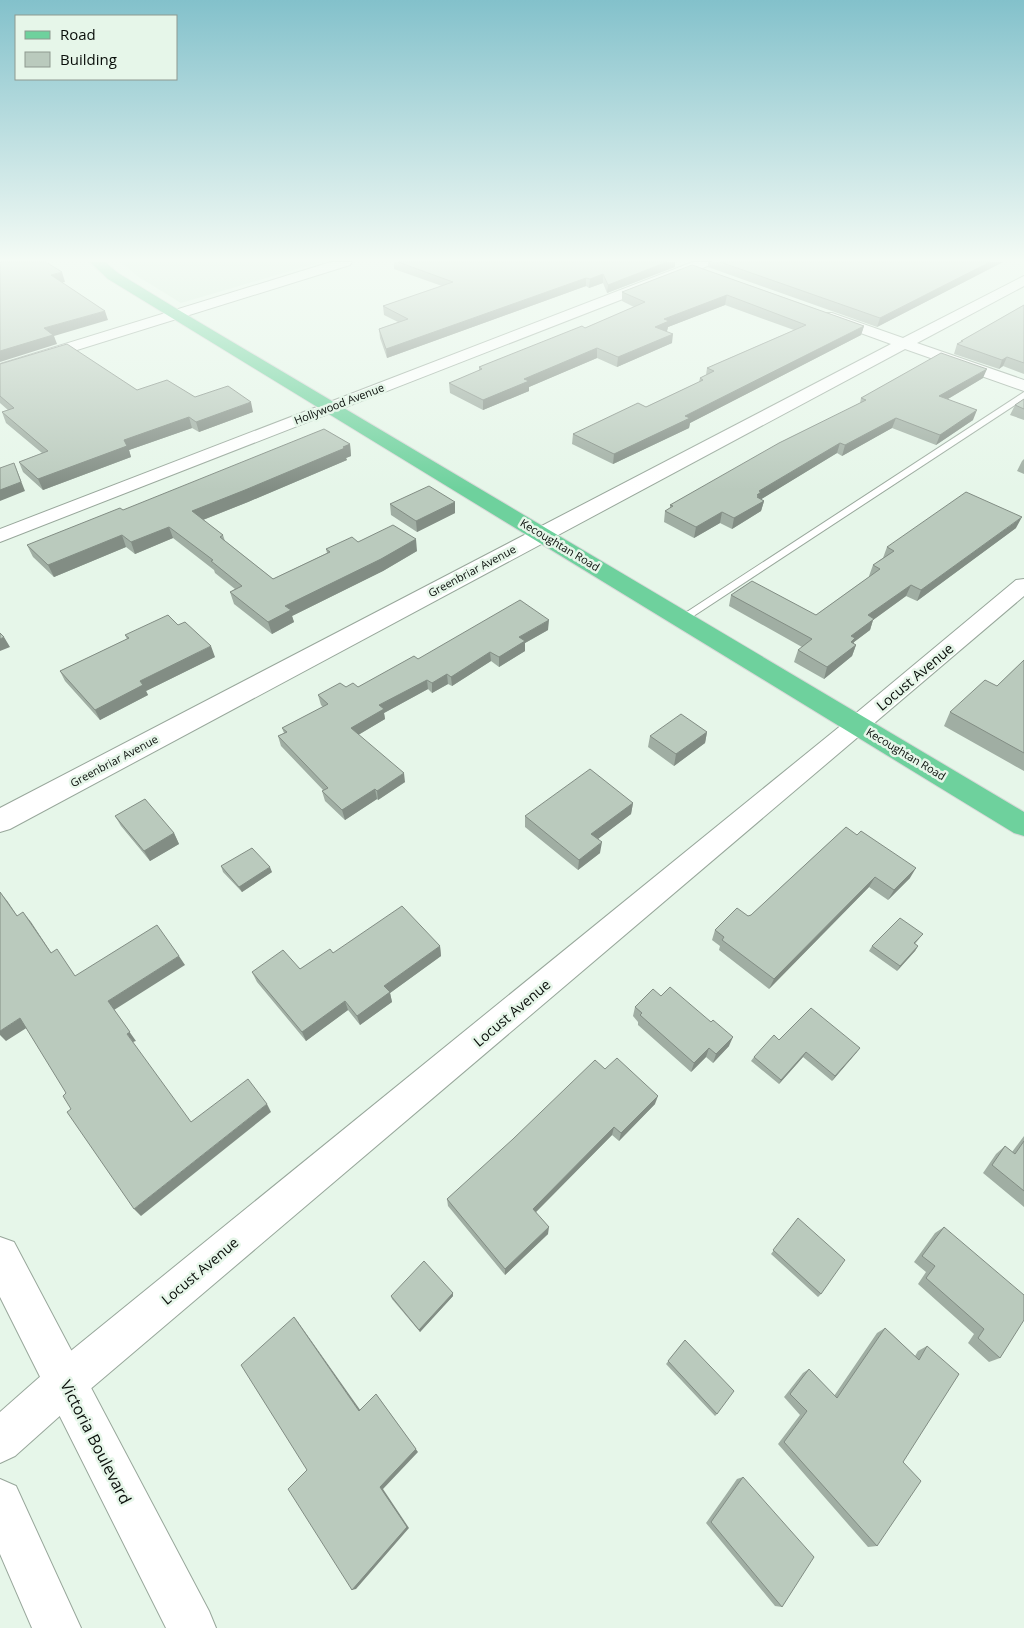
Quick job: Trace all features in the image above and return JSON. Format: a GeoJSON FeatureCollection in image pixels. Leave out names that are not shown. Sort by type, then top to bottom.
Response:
{"type":"FeatureCollection","features":[{"type":"Feature","properties":{"kind":"main road","name":"Kecoughtan Road"},"geometry":{"type":"LineString","coordinates":[[215,338],[1024,825]]}},
{"type":"Feature","properties":{"kind":"street"},"geometry":{"type":"LineString","coordinates":[[0,369],[102,338]]}},
{"type":"Feature","properties":{"kind":"street","name":"Hollywood Avenue"},"geometry":{"type":"LineString","coordinates":[[0,536],[510,338]]}},
{"type":"Feature","properties":{"kind":"street"},"geometry":{"type":"LineString","coordinates":[[889,338],[1024,386]]}},
{"type":"Feature","properties":{"kind":"street","name":"Greenbriar Avenue"},"geometry":{"type":"LineString","coordinates":[[0,821],[913,338]]}},
{"type":"Feature","properties":{"kind":"street","name":"Locust Avenue"},"geometry":{"type":"LineString","coordinates":[[0,1441],[66,1382],[1024,585]]}},
{"type":"Feature","properties":{"kind":"street","name":"Victoria Boulevard"},"geometry":{"type":"LineString","coordinates":[[0,1256],[192,1628]]}},
{"type":"Feature","properties":{"kind":"street"},"geometry":{"type":"LineString","coordinates":[[0,1502],[57,1628]]}},
{"type":"Feature","properties":{"kind":"lane"},"geometry":{"type":"LineString","coordinates":[[682,619],[1024,395]]}},
{"type":"Feature","properties":{"kind":"building"},"geometry":{"type":"Polygon","coordinates":[[[0,338],[43,338],[0,351],[0,338]]]}},
{"type":"Feature","properties":{"kind":"building"},"geometry":{"type":"Polygon","coordinates":[[[382,338],[417,338],[386,349],[382,338]]]}},
{"type":"Feature","properties":{"kind":"building"},"geometry":{"type":"Polygon","coordinates":[[[552,338],[663,338],[618,357],[597,348],[524,379],[529,381],[483,400],[449,383],[482,369],[479,367],[552,338]]]}},
{"type":"Feature","properties":{"kind":"building"},"geometry":{"type":"Polygon","coordinates":[[[776,338],[840,338],[685,416],[690,418],[614,454],[573,434],[638,403],[646,407],[703,380],[700,378],[714,371],[707,368],[776,338]]]}},
{"type":"Feature","properties":{"kind":"building"},"geometry":{"type":"Polygon","coordinates":[[[966,338],[1024,338],[1024,363],[1007,357],[1002,360],[957,344],[963,341],[961,341],[966,338]]]}},
{"type":"Feature","properties":{"kind":"building"},"geometry":{"type":"Polygon","coordinates":[[[67,344],[137,390],[167,380],[195,397],[228,386],[251,402],[196,422],[189,417],[124,440],[127,446],[38,479],[19,462],[48,451],[2,412],[14,408],[0,396],[0,364],[67,344]]]}},
{"type":"Feature","properties":{"kind":"building"},"geometry":{"type":"Polygon","coordinates":[[[941,353],[987,369],[939,396],[977,410],[940,435],[896,418],[845,445],[840,443],[759,491],[761,492],[757,497],[764,501],[734,518],[722,512],[696,527],[665,511],[673,506],[670,505],[779,443],[866,400],[861,398],[941,353]]]}},
{"type":"Feature","properties":{"kind":"building"},"geometry":{"type":"Polygon","coordinates":[[[1024,399],[1024,409],[1015,405],[1024,399]]]}},
{"type":"Feature","properties":{"kind":"building"},"geometry":{"type":"Polygon","coordinates":[[[324,429],[350,444],[343,447],[345,448],[192,511],[223,535],[220,537],[273,579],[330,552],[326,549],[352,537],[358,542],[393,525],[416,539],[381,559],[285,606],[291,610],[268,622],[230,592],[242,586],[211,561],[213,560],[169,527],[131,542],[122,535],[48,565],[27,545],[120,508],[123,510],[324,429]]]}},
{"type":"Feature","properties":{"kind":"building"},"geometry":{"type":"Polygon","coordinates":[[[14,463],[21,482],[0,490],[0,468],[14,463]]]}},
{"type":"Feature","properties":{"kind":"building"},"geometry":{"type":"Polygon","coordinates":[[[429,486],[455,502],[416,521],[390,504],[429,486]]]}},
{"type":"Feature","properties":{"kind":"building"},"geometry":{"type":"Polygon","coordinates":[[[966,492],[1022,517],[921,590],[911,585],[868,615],[874,619],[851,636],[855,638],[851,642],[856,645],[827,667],[798,650],[812,639],[731,595],[752,581],[816,615],[880,569],[873,565],[894,551],[887,547],[966,492]]]}},
{"type":"Feature","properties":{"kind":"building"},"geometry":{"type":"Polygon","coordinates":[[[520,600],[549,620],[519,637],[525,641],[499,657],[490,652],[451,677],[447,674],[432,683],[427,680],[379,705],[384,709],[351,728],[404,773],[377,791],[375,789],[342,810],[322,791],[328,788],[278,736],[287,732],[282,728],[328,704],[318,695],[340,683],[346,687],[353,683],[358,687],[414,656],[418,659],[520,600]]]}},
{"type":"Feature","properties":{"kind":"building"},"geometry":{"type":"Polygon","coordinates":[[[168,615],[178,625],[185,622],[211,646],[140,681],[143,685],[95,710],[60,671],[129,638],[125,635],[168,615]]]}},
{"type":"Feature","properties":{"kind":"building"},"geometry":{"type":"Polygon","coordinates":[[[1024,660],[1024,753],[950,712],[985,680],[997,686],[1024,660]]]}},
{"type":"Feature","properties":{"kind":"building"},"geometry":{"type":"Polygon","coordinates":[[[681,714],[707,732],[676,754],[650,736],[681,714]]]}},
{"type":"Feature","properties":{"kind":"building"},"geometry":{"type":"Polygon","coordinates":[[[590,769],[633,803],[591,834],[602,842],[579,860],[525,816],[590,769]]]}},
{"type":"Feature","properties":{"kind":"building"},"geometry":{"type":"Polygon","coordinates":[[[145,799],[174,833],[144,851],[115,816],[145,799]]]}},
{"type":"Feature","properties":{"kind":"building"},"geometry":{"type":"Polygon","coordinates":[[[846,827],[857,835],[861,831],[916,868],[894,890],[875,877],[774,979],[722,940],[724,937],[715,930],[737,908],[748,916],[751,915],[846,827]]]}},
{"type":"Feature","properties":{"kind":"building"},"geometry":{"type":"Polygon","coordinates":[[[252,848],[270,867],[239,887],[221,866],[252,848]]]}},
{"type":"Feature","properties":{"kind":"building"},"geometry":{"type":"Polygon","coordinates":[[[0,892],[17,916],[23,912],[51,953],[57,949],[75,976],[157,925],[179,956],[108,1001],[130,1032],[127,1034],[191,1122],[248,1079],[267,1104],[134,1209],[67,1112],[71,1109],[63,1096],[66,1093],[20,1018],[0,1031],[0,892]]]}},
{"type":"Feature","properties":{"kind":"building"},"geometry":{"type":"Polygon","coordinates":[[[402,906],[440,946],[384,986],[390,992],[357,1016],[345,1001],[302,1032],[252,972],[283,950],[300,969],[330,949],[333,953],[402,906]]]}},
{"type":"Feature","properties":{"kind":"building"},"geometry":{"type":"Polygon","coordinates":[[[900,918],[923,934],[914,943],[918,946],[900,966],[872,946],[900,918]]]}},
{"type":"Feature","properties":{"kind":"building"},"geometry":{"type":"Polygon","coordinates":[[[670,987],[711,1022],[713,1020],[733,1037],[716,1054],[709,1048],[694,1063],[640,1015],[642,1013],[635,1007],[653,989],[661,996],[670,987]]]}},
{"type":"Feature","properties":{"kind":"building"},"geometry":{"type":"Polygon","coordinates":[[[811,1008],[860,1048],[835,1076],[806,1052],[781,1080],[754,1057],[774,1035],[779,1040],[811,1008]]]}},
{"type":"Feature","properties":{"kind":"building"},"geometry":{"type":"Polygon","coordinates":[[[617,1058],[658,1096],[621,1133],[614,1127],[533,1209],[549,1227],[505,1269],[447,1199],[595,1060],[605,1069],[617,1058]]]}},
{"type":"Feature","properties":{"kind":"building"},"geometry":{"type":"Polygon","coordinates":[[[1024,1141],[1024,1191],[992,1165],[1005,1146],[1015,1154],[1024,1141]]]}},
{"type":"Feature","properties":{"kind":"building"},"geometry":{"type":"Polygon","coordinates":[[[798,1218],[845,1260],[821,1294],[773,1250],[798,1218]]]}},
{"type":"Feature","properties":{"kind":"building"},"geometry":{"type":"Polygon","coordinates":[[[944,1227],[1024,1295],[1024,1320],[1000,1358],[978,1338],[984,1329],[926,1278],[935,1266],[922,1256],[944,1227]]]}},
{"type":"Feature","properties":{"kind":"building"},"geometry":{"type":"Polygon","coordinates":[[[424,1261],[453,1293],[419,1330],[391,1296],[424,1261]]]}},
{"type":"Feature","properties":{"kind":"building"},"geometry":{"type":"Polygon","coordinates":[[[294,1317],[359,1411],[376,1394],[416,1449],[380,1487],[407,1527],[352,1590],[288,1489],[307,1470],[241,1365],[294,1317]]]}},
{"type":"Feature","properties":{"kind":"building"},"geometry":{"type":"Polygon","coordinates":[[[885,1328],[919,1360],[927,1346],[959,1374],[903,1462],[921,1481],[877,1546],[784,1442],[807,1411],[790,1394],[809,1369],[837,1398],[885,1328]]]}},
{"type":"Feature","properties":{"kind":"building"},"geometry":{"type":"Polygon","coordinates":[[[685,1340],[734,1391],[717,1414],[668,1361],[685,1340]]]}},
{"type":"Feature","properties":{"kind":"building"},"geometry":{"type":"Polygon","coordinates":[[[743,1477],[814,1557],[782,1607],[711,1522],[743,1477]]]}}]}
